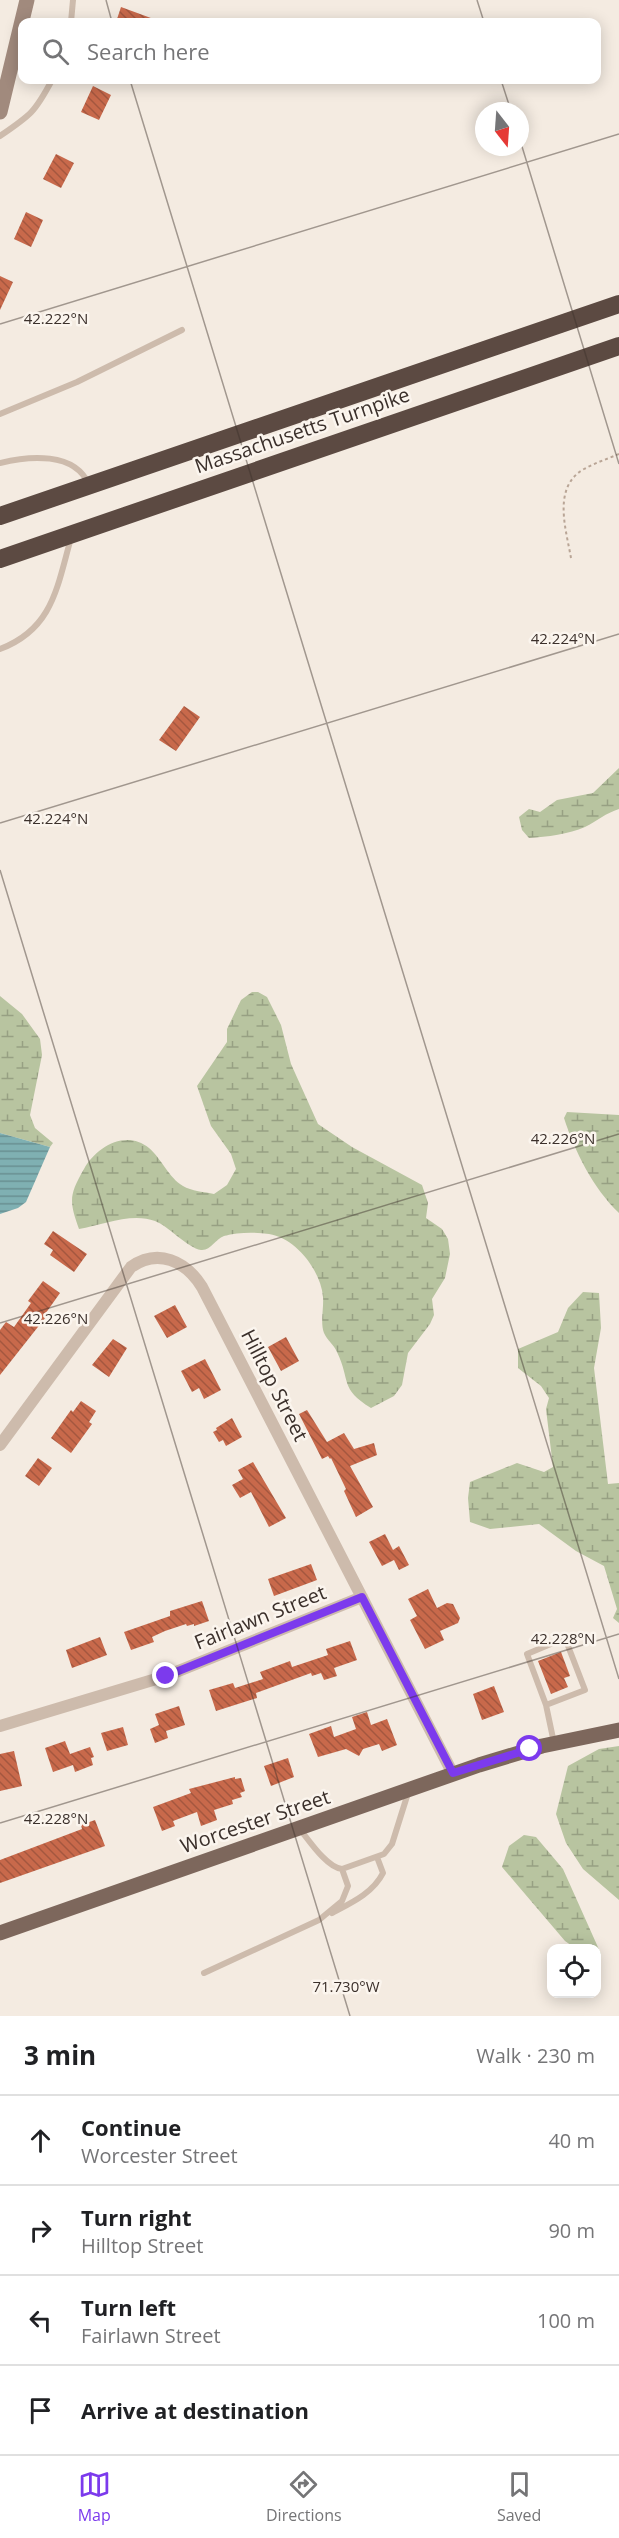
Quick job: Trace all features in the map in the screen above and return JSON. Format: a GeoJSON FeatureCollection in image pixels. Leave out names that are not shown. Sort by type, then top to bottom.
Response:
{"type":"FeatureCollection","features":[{"type":"Feature","properties":{"kind":"highway","name":"Massachusetts Turnpike"},"geometry":{"type":"LineString","coordinates":[[0,516],[619,304]]}},
{"type":"Feature","properties":{"kind":"highway","name":"Massachusetts Turnpike"},"geometry":{"type":"LineString","coordinates":[[0,560],[619,346]]}},
{"type":"Feature","properties":{"kind":"main road","name":"Worcester Street"},"geometry":{"type":"LineString","coordinates":[[0,1933],[453,1773],[525,1750],[619,1730]]}},
{"type":"Feature","properties":{"kind":"street"},"geometry":{"type":"LineString","coordinates":[[23,18],[27,0]]}},
{"type":"Feature","properties":{"kind":"street"},"geometry":{"type":"LineString","coordinates":[[0,112],[18,37]]}},
{"type":"Feature","properties":{"kind":"street","name":"Hilltop Street"},"geometry":{"type":"LineString","coordinates":[[0,1445],[131,1267],[140,1260],[152,1258],[174,1261],[191,1271],[202,1287],[453,1773]]}},
{"type":"Feature","properties":{"kind":"street","name":"Fairlawn Street"},"geometry":{"type":"LineString","coordinates":[[0,1726],[166,1676],[362,1597]]}},
{"type":"Feature","properties":{"kind":"lane"},"geometry":{"type":"LineString","coordinates":[[71,18],[73,0]]}},
{"type":"Feature","properties":{"kind":"lane"},"geometry":{"type":"LineString","coordinates":[[0,135],[29,116],[37,107],[50,84]]}},
{"type":"Feature","properties":{"kind":"lane"},"geometry":{"type":"LineString","coordinates":[[0,414],[77,382],[182,330]]}},
{"type":"Feature","properties":{"kind":"lane"},"geometry":{"type":"LineString","coordinates":[[0,463],[22,458],[64,462],[79,470],[89,485]]}},
{"type":"Feature","properties":{"kind":"lane"},"geometry":{"type":"LineString","coordinates":[[0,649],[20,641],[45,617],[72,534]]}},
{"type":"Feature","properties":{"kind":"lane"},"geometry":{"type":"LineString","coordinates":[[546,1705],[585,1690],[565,1638],[527,1654],[546,1705],[554,1743]]}},
{"type":"Feature","properties":{"kind":"lane"},"geometry":{"type":"LineString","coordinates":[[298,1828],[333,1867],[342,1869],[377,1857],[387,1851],[392,1844],[408,1789]]}},
{"type":"Feature","properties":{"kind":"lane"},"geometry":{"type":"LineString","coordinates":[[204,1973],[319,1920],[373,1888],[383,1874],[377,1857]]}},
{"type":"Feature","properties":{"kind":"lane"},"geometry":{"type":"LineString","coordinates":[[319,1920],[342,1901],[348,1886],[342,1869]]}},
{"type":"Feature","properties":{"kind":"path"},"geometry":{"type":"LineString","coordinates":[[571,558],[564,520],[563,496],[581,470],[619,454]]}},
{"type":"Feature","properties":{"kind":"green space"},"geometry":{"type":"Polygon","coordinates":[[[619,768],[619,809],[585,827],[565,833],[529,838],[522,830],[519,817],[529,809],[540,812],[557,800],[593,793],[619,768]]]}},
{"type":"Feature","properties":{"kind":"green space"},"geometry":{"type":"Polygon","coordinates":[[[252,992],[258,992],[267,997],[281,1025],[291,1064],[318,1124],[352,1147],[422,1185],[428,1203],[426,1218],[442,1229],[448,1239],[450,1254],[445,1278],[432,1299],[434,1315],[430,1324],[408,1353],[402,1385],[394,1396],[371,1408],[350,1389],[337,1352],[324,1333],[323,1297],[318,1277],[305,1257],[289,1242],[269,1234],[241,1233],[224,1236],[208,1249],[201,1250],[155,1221],[137,1218],[117,1220],[79,1229],[76,1219],[72,1198],[75,1185],[84,1169],[96,1154],[121,1140],[131,1140],[149,1148],[173,1178],[186,1188],[214,1194],[227,1185],[236,1169],[231,1154],[211,1126],[197,1086],[227,1042],[227,1029],[241,1000],[252,992]]]}},
{"type":"Feature","properties":{"kind":"green space"},"geometry":{"type":"Polygon","coordinates":[[[0,996],[22,1014],[40,1039],[42,1055],[30,1115],[35,1128],[53,1143],[50,1147],[0,1133],[0,996]]]}},
{"type":"Feature","properties":{"kind":"green space"},"geometry":{"type":"Polygon","coordinates":[[[567,1112],[619,1115],[619,1213],[593,1181],[579,1156],[564,1118],[567,1112]]]}},
{"type":"Feature","properties":{"kind":"green space"},"geometry":{"type":"Polygon","coordinates":[[[583,1292],[599,1293],[601,1328],[594,1368],[608,1484],[619,1483],[619,1623],[613,1618],[617,1609],[604,1566],[576,1551],[539,1524],[490,1529],[470,1522],[468,1498],[470,1482],[517,1463],[544,1472],[553,1467],[546,1409],[549,1398],[541,1386],[518,1368],[518,1349],[558,1332],[568,1308],[583,1292]]]}},
{"type":"Feature","properties":{"kind":"green space"},"geometry":{"type":"Polygon","coordinates":[[[619,1746],[619,1900],[583,1869],[566,1843],[556,1814],[568,1766],[599,1749],[619,1746]]]}},
{"type":"Feature","properties":{"kind":"green space"},"geometry":{"type":"Polygon","coordinates":[[[524,1835],[536,1837],[563,1869],[597,1944],[569,1944],[565,1941],[502,1867],[509,1846],[524,1835]]]}},
{"type":"Feature","properties":{"kind":"water"},"geometry":{"type":"Polygon","coordinates":[[[0,1133],[50,1147],[26,1202],[18,1208],[0,1214],[0,1133]]]}},
{"type":"Feature","properties":{"kind":"building"},"geometry":{"type":"Polygon","coordinates":[[[121,7],[151,18],[117,18],[121,7]]]}},
{"type":"Feature","properties":{"kind":"building"},"geometry":{"type":"Polygon","coordinates":[[[93,86],[111,95],[99,120],[81,112],[93,86]]]}},
{"type":"Feature","properties":{"kind":"building"},"geometry":{"type":"Polygon","coordinates":[[[56,154],[74,163],[61,188],[43,179],[56,154]]]}},
{"type":"Feature","properties":{"kind":"building"},"geometry":{"type":"Polygon","coordinates":[[[26,212],[43,220],[31,247],[14,239],[26,212]]]}},
{"type":"Feature","properties":{"kind":"building"},"geometry":{"type":"Polygon","coordinates":[[[0,276],[13,282],[0,310],[0,276]]]}},
{"type":"Feature","properties":{"kind":"building"},"geometry":{"type":"Polygon","coordinates":[[[184,706],[200,717],[176,751],[159,740],[184,706]]]}},
{"type":"Feature","properties":{"kind":"building"},"geometry":{"type":"Polygon","coordinates":[[[53,1231],[87,1254],[74,1272],[50,1255],[53,1250],[44,1244],[53,1231]]]}},
{"type":"Feature","properties":{"kind":"building"},"geometry":{"type":"Polygon","coordinates":[[[43,1281],[60,1293],[43,1317],[45,1318],[0,1375],[0,1330],[6,1322],[14,1327],[31,1303],[28,1301],[43,1281]]]}},
{"type":"Feature","properties":{"kind":"building"},"geometry":{"type":"Polygon","coordinates":[[[175,1305],[187,1327],[167,1338],[154,1316],[175,1305]]]}},
{"type":"Feature","properties":{"kind":"building"},"geometry":{"type":"Polygon","coordinates":[[[286,1337],[299,1361],[281,1371],[268,1347],[286,1337]]]}},
{"type":"Feature","properties":{"kind":"building"},"geometry":{"type":"Polygon","coordinates":[[[113,1339],[127,1348],[109,1377],[92,1365],[113,1339]]]}},
{"type":"Feature","properties":{"kind":"building"},"geometry":{"type":"Polygon","coordinates":[[[205,1359],[221,1390],[204,1399],[199,1388],[192,1392],[181,1371],[205,1359]]]}},
{"type":"Feature","properties":{"kind":"building"},"geometry":{"type":"Polygon","coordinates":[[[81,1401],[96,1411],[89,1422],[92,1424],[71,1453],[51,1438],[71,1410],[73,1412],[81,1401]]]}},
{"type":"Feature","properties":{"kind":"building"},"geometry":{"type":"Polygon","coordinates":[[[307,1410],[327,1442],[344,1433],[354,1449],[374,1443],[377,1455],[350,1466],[373,1507],[356,1517],[331,1458],[328,1456],[322,1459],[299,1414],[307,1410]]]}},
{"type":"Feature","properties":{"kind":"building"},"geometry":{"type":"Polygon","coordinates":[[[232,1418],[242,1437],[226,1446],[223,1440],[219,1442],[213,1432],[232,1418]]]}},
{"type":"Feature","properties":{"kind":"building"},"geometry":{"type":"Polygon","coordinates":[[[38,1458],[52,1468],[39,1486],[25,1476],[38,1458]]]}},
{"type":"Feature","properties":{"kind":"building"},"geometry":{"type":"Polygon","coordinates":[[[253,1462],[286,1518],[269,1527],[251,1492],[240,1498],[232,1485],[243,1479],[238,1470],[253,1462]]]}},
{"type":"Feature","properties":{"kind":"building"},"geometry":{"type":"Polygon","coordinates":[[[385,1534],[393,1550],[399,1546],[409,1565],[399,1570],[394,1560],[382,1566],[369,1542],[385,1534]]]}},
{"type":"Feature","properties":{"kind":"building"},"geometry":{"type":"Polygon","coordinates":[[[311,1564],[317,1580],[274,1596],[268,1579],[311,1564]]]}},
{"type":"Feature","properties":{"kind":"building"},"geometry":{"type":"Polygon","coordinates":[[[428,1589],[437,1608],[447,1603],[453,1604],[460,1618],[458,1623],[440,1631],[444,1640],[425,1649],[410,1620],[417,1616],[408,1599],[428,1589]]]}},
{"type":"Feature","properties":{"kind":"building"},"geometry":{"type":"Polygon","coordinates":[[[202,1601],[209,1621],[194,1626],[194,1624],[187,1626],[186,1624],[165,1631],[152,1637],[154,1642],[131,1650],[124,1632],[170,1616],[170,1611],[202,1601]]]}},
{"type":"Feature","properties":{"kind":"building"},"geometry":{"type":"Polygon","coordinates":[[[100,1637],[107,1655],[72,1668],[66,1650],[100,1637]]]}},
{"type":"Feature","properties":{"kind":"building"},"geometry":{"type":"Polygon","coordinates":[[[350,1641],[357,1660],[334,1668],[337,1676],[324,1680],[321,1673],[312,1676],[311,1673],[256,1693],[257,1698],[216,1711],[209,1690],[233,1683],[235,1688],[263,1679],[260,1672],[290,1661],[292,1667],[328,1655],[326,1649],[350,1641]]]}},
{"type":"Feature","properties":{"kind":"building"},"geometry":{"type":"Polygon","coordinates":[[[561,1652],[570,1676],[564,1678],[568,1687],[551,1694],[538,1661],[561,1652]]]}},
{"type":"Feature","properties":{"kind":"building"},"geometry":{"type":"Polygon","coordinates":[[[494,1686],[504,1712],[482,1720],[473,1694],[494,1686]]]}},
{"type":"Feature","properties":{"kind":"building"},"geometry":{"type":"Polygon","coordinates":[[[179,1706],[185,1725],[166,1731],[168,1738],[155,1743],[150,1729],[159,1725],[155,1714],[179,1706]]]}},
{"type":"Feature","properties":{"kind":"building"},"geometry":{"type":"Polygon","coordinates":[[[367,1712],[371,1725],[387,1719],[397,1745],[382,1751],[379,1744],[363,1749],[359,1756],[346,1749],[318,1757],[309,1734],[331,1726],[334,1737],[356,1729],[352,1717],[367,1712]]]}},
{"type":"Feature","properties":{"kind":"building"},"geometry":{"type":"Polygon","coordinates":[[[123,1727],[128,1745],[107,1751],[101,1733],[123,1727]]]}},
{"type":"Feature","properties":{"kind":"building"},"geometry":{"type":"Polygon","coordinates":[[[65,1741],[70,1754],[90,1747],[94,1757],[91,1758],[93,1765],[75,1772],[73,1765],[53,1772],[45,1748],[65,1741]]]}},
{"type":"Feature","properties":{"kind":"building"},"geometry":{"type":"Polygon","coordinates":[[[14,1751],[22,1786],[0,1791],[0,1754],[14,1751]]]}},
{"type":"Feature","properties":{"kind":"building"},"geometry":{"type":"Polygon","coordinates":[[[288,1758],[294,1777],[271,1786],[264,1766],[288,1758]]]}},
{"type":"Feature","properties":{"kind":"building"},"geometry":{"type":"Polygon","coordinates":[[[235,1777],[235,1779],[241,1778],[245,1791],[240,1793],[242,1797],[232,1800],[233,1804],[214,1810],[217,1820],[201,1826],[197,1812],[173,1821],[175,1826],[162,1831],[153,1807],[191,1793],[189,1789],[235,1777]]]}},
{"type":"Feature","properties":{"kind":"building"},"geometry":{"type":"Polygon","coordinates":[[[95,1820],[105,1846],[0,1883],[0,1860],[82,1829],[81,1825],[95,1820]]]}},
{"type":"Feature","properties":{"kind":"route"},"geometry":{"type":"LineString","coordinates":[[166,1676],[362,1597],[453,1773],[530,1749]]}}]}
